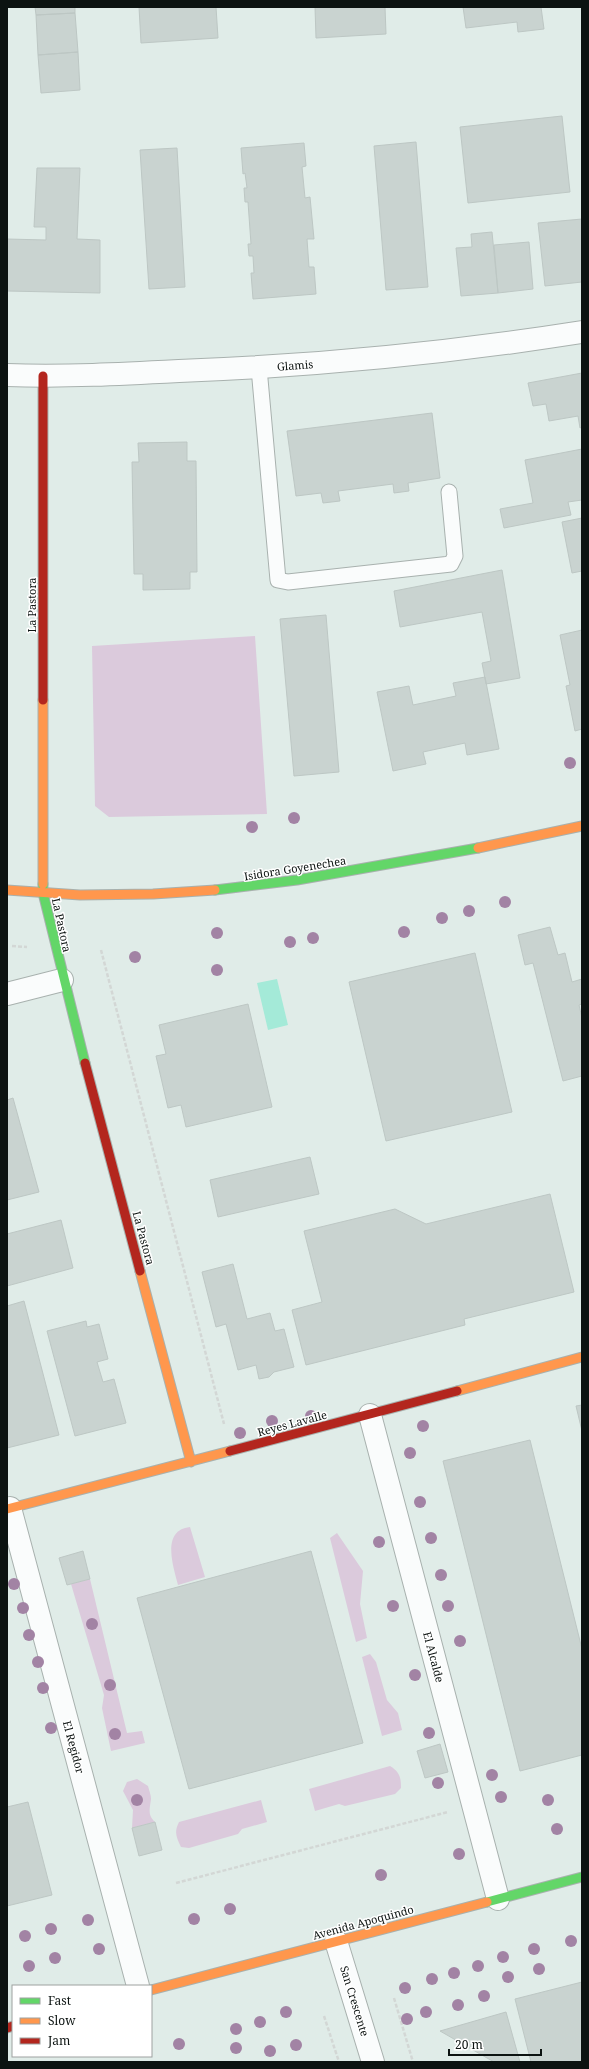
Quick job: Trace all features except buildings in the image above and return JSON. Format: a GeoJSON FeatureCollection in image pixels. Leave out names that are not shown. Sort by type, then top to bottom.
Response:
{"type":"FeatureCollection","features":[{"type":"Feature","properties":{"kind":"street","name":"Glamis"},"geometry":{"type":"LineString","coordinates":[[7,375],[43,376],[260,368],[419,354],[582,332]]}},
{"type":"Feature","properties":{"kind":"street","name":"La Pastora"},"geometry":{"type":"LineString","coordinates":[[43,376],[43,893],[62,980],[191,1462]]}},
{"type":"Feature","properties":{"kind":"street","name":"Isidora Goyenechea"},"geometry":{"type":"LineString","coordinates":[[7,890],[43,893],[148,895],[256,887],[309,880],[582,826]]}},
{"type":"Feature","properties":{"kind":"street"},"geometry":{"type":"LineString","coordinates":[[7,994],[62,980]]}},
{"type":"Feature","properties":{"kind":"street","name":"Reyes Lavalle"},"geometry":{"type":"LineString","coordinates":[[9,1508],[231,1452],[582,1357]]}},
{"type":"Feature","properties":{"kind":"street","name":"El Alcalde"},"geometry":{"type":"LineString","coordinates":[[370,1415],[498,1899]]}},
{"type":"Feature","properties":{"kind":"street","name":"El Regidor"},"geometry":{"type":"LineString","coordinates":[[9,1508],[138,1985]]}},
{"type":"Feature","properties":{"kind":"street","name":"Avenida Apoquindo"},"geometry":{"type":"LineString","coordinates":[[152,1990],[582,1877]]}},
{"type":"Feature","properties":{"kind":"street","name":"San Crescente"},"geometry":{"type":"LineString","coordinates":[[336,1941],[373,2062]]}},
{"type":"Feature","properties":{"kind":"lane"},"geometry":{"type":"LineString","coordinates":[[260,368],[278,580],[288,582],[451,564],[455,556],[449,492]]}},
{"type":"Feature","properties":{"kind":"path"},"geometry":{"type":"LineString","coordinates":[[101,950],[231,1452]]}},
{"type":"Feature","properties":{"kind":"path"},"geometry":{"type":"LineString","coordinates":[[176,1883],[473,1805]]}},
{"type":"Feature","properties":{"kind":"path"},"geometry":{"type":"LineString","coordinates":[[394,1998],[412,2062]]}},
{"type":"Feature","properties":{"kind":"path"},"geometry":{"type":"LineString","coordinates":[[324,2016],[339,2062]]}},
{"type":"Feature","properties":{"kind":"shaded area"},"geometry":{"type":"Polygon","coordinates":[[[255,636],[267,814],[109,817],[95,806],[92,646],[255,636]]]}},
{"type":"Feature","properties":{"kind":"shaded area"},"geometry":{"type":"Polygon","coordinates":[[[277,979],[288,1025],[268,1030],[257,983],[277,979]]]}},
{"type":"Feature","properties":{"kind":"shaded area"},"geometry":{"type":"Polygon","coordinates":[[[190,1527],[205,1577],[178,1585],[172,1559],[172,1542],[175,1535],[181,1530],[190,1527]]]}},
{"type":"Feature","properties":{"kind":"shaded area"},"geometry":{"type":"Polygon","coordinates":[[[337,1533],[363,1571],[360,1604],[367,1638],[356,1642],[330,1538],[337,1533]]]}},
{"type":"Feature","properties":{"kind":"shaded area"},"geometry":{"type":"Polygon","coordinates":[[[90,1579],[127,1733],[142,1731],[145,1743],[111,1751],[102,1708],[104,1695],[71,1584],[90,1579]]]}},
{"type":"Feature","properties":{"kind":"shaded area"},"geometry":{"type":"Polygon","coordinates":[[[370,1654],[376,1662],[387,1700],[398,1713],[402,1730],[382,1736],[362,1657],[370,1654]]]}},
{"type":"Feature","properties":{"kind":"shaded area"},"geometry":{"type":"Polygon","coordinates":[[[390,1766],[398,1773],[401,1781],[401,1788],[395,1794],[345,1806],[339,1804],[315,1811],[309,1789],[390,1766]]]}},
{"type":"Feature","properties":{"kind":"shaded area"},"geometry":{"type":"Polygon","coordinates":[[[137,1779],[148,1786],[151,1797],[150,1814],[155,1822],[132,1828],[133,1810],[123,1791],[127,1782],[137,1779]]]}},
{"type":"Feature","properties":{"kind":"shaded area"},"geometry":{"type":"Polygon","coordinates":[[[261,1800],[267,1822],[242,1829],[238,1834],[189,1848],[181,1847],[176,1834],[176,1829],[179,1822],[261,1800]]]}},
{"type":"Feature","properties":{"kind":"traffic: fast"},"geometry":{"type":"LineString","coordinates":[[215,890],[297,880],[478,848]]}},
{"type":"Feature","properties":{"kind":"traffic: fast"},"geometry":{"type":"LineString","coordinates":[[43,884],[43,893],[85,1063]]}},
{"type":"Feature","properties":{"kind":"traffic: fast"},"geometry":{"type":"LineString","coordinates":[[487,1902],[582,1877]]}},
{"type":"Feature","properties":{"kind":"traffic: slow"},"geometry":{"type":"LineString","coordinates":[[43,700],[43,884]]}},
{"type":"Feature","properties":{"kind":"traffic: slow"},"geometry":{"type":"LineString","coordinates":[[478,848],[582,826]]}},
{"type":"Feature","properties":{"kind":"traffic: slow"},"geometry":{"type":"LineString","coordinates":[[7,890],[80,895],[153,894],[215,890]]}},
{"type":"Feature","properties":{"kind":"traffic: slow"},"geometry":{"type":"LineString","coordinates":[[140,1271],[191,1462]]}},
{"type":"Feature","properties":{"kind":"traffic: slow"},"geometry":{"type":"LineString","coordinates":[[457,1391],[582,1357]]}},
{"type":"Feature","properties":{"kind":"traffic: slow"},"geometry":{"type":"LineString","coordinates":[[7,1509],[230,1451]]}},
{"type":"Feature","properties":{"kind":"traffic: slow"},"geometry":{"type":"LineString","coordinates":[[152,1990],[487,1902]]}},
{"type":"Feature","properties":{"kind":"traffic: jam"},"geometry":{"type":"LineString","coordinates":[[43,376],[43,700]]}},
{"type":"Feature","properties":{"kind":"traffic: jam"},"geometry":{"type":"LineString","coordinates":[[85,1063],[140,1271]]}},
{"type":"Feature","properties":{"kind":"traffic: jam"},"geometry":{"type":"LineString","coordinates":[[230,1451],[457,1391]]}},
{"type":"Feature","properties":{"kind":"traffic: jam"},"geometry":{"type":"LineString","coordinates":[[7,2028],[12,2026]]}}]}
